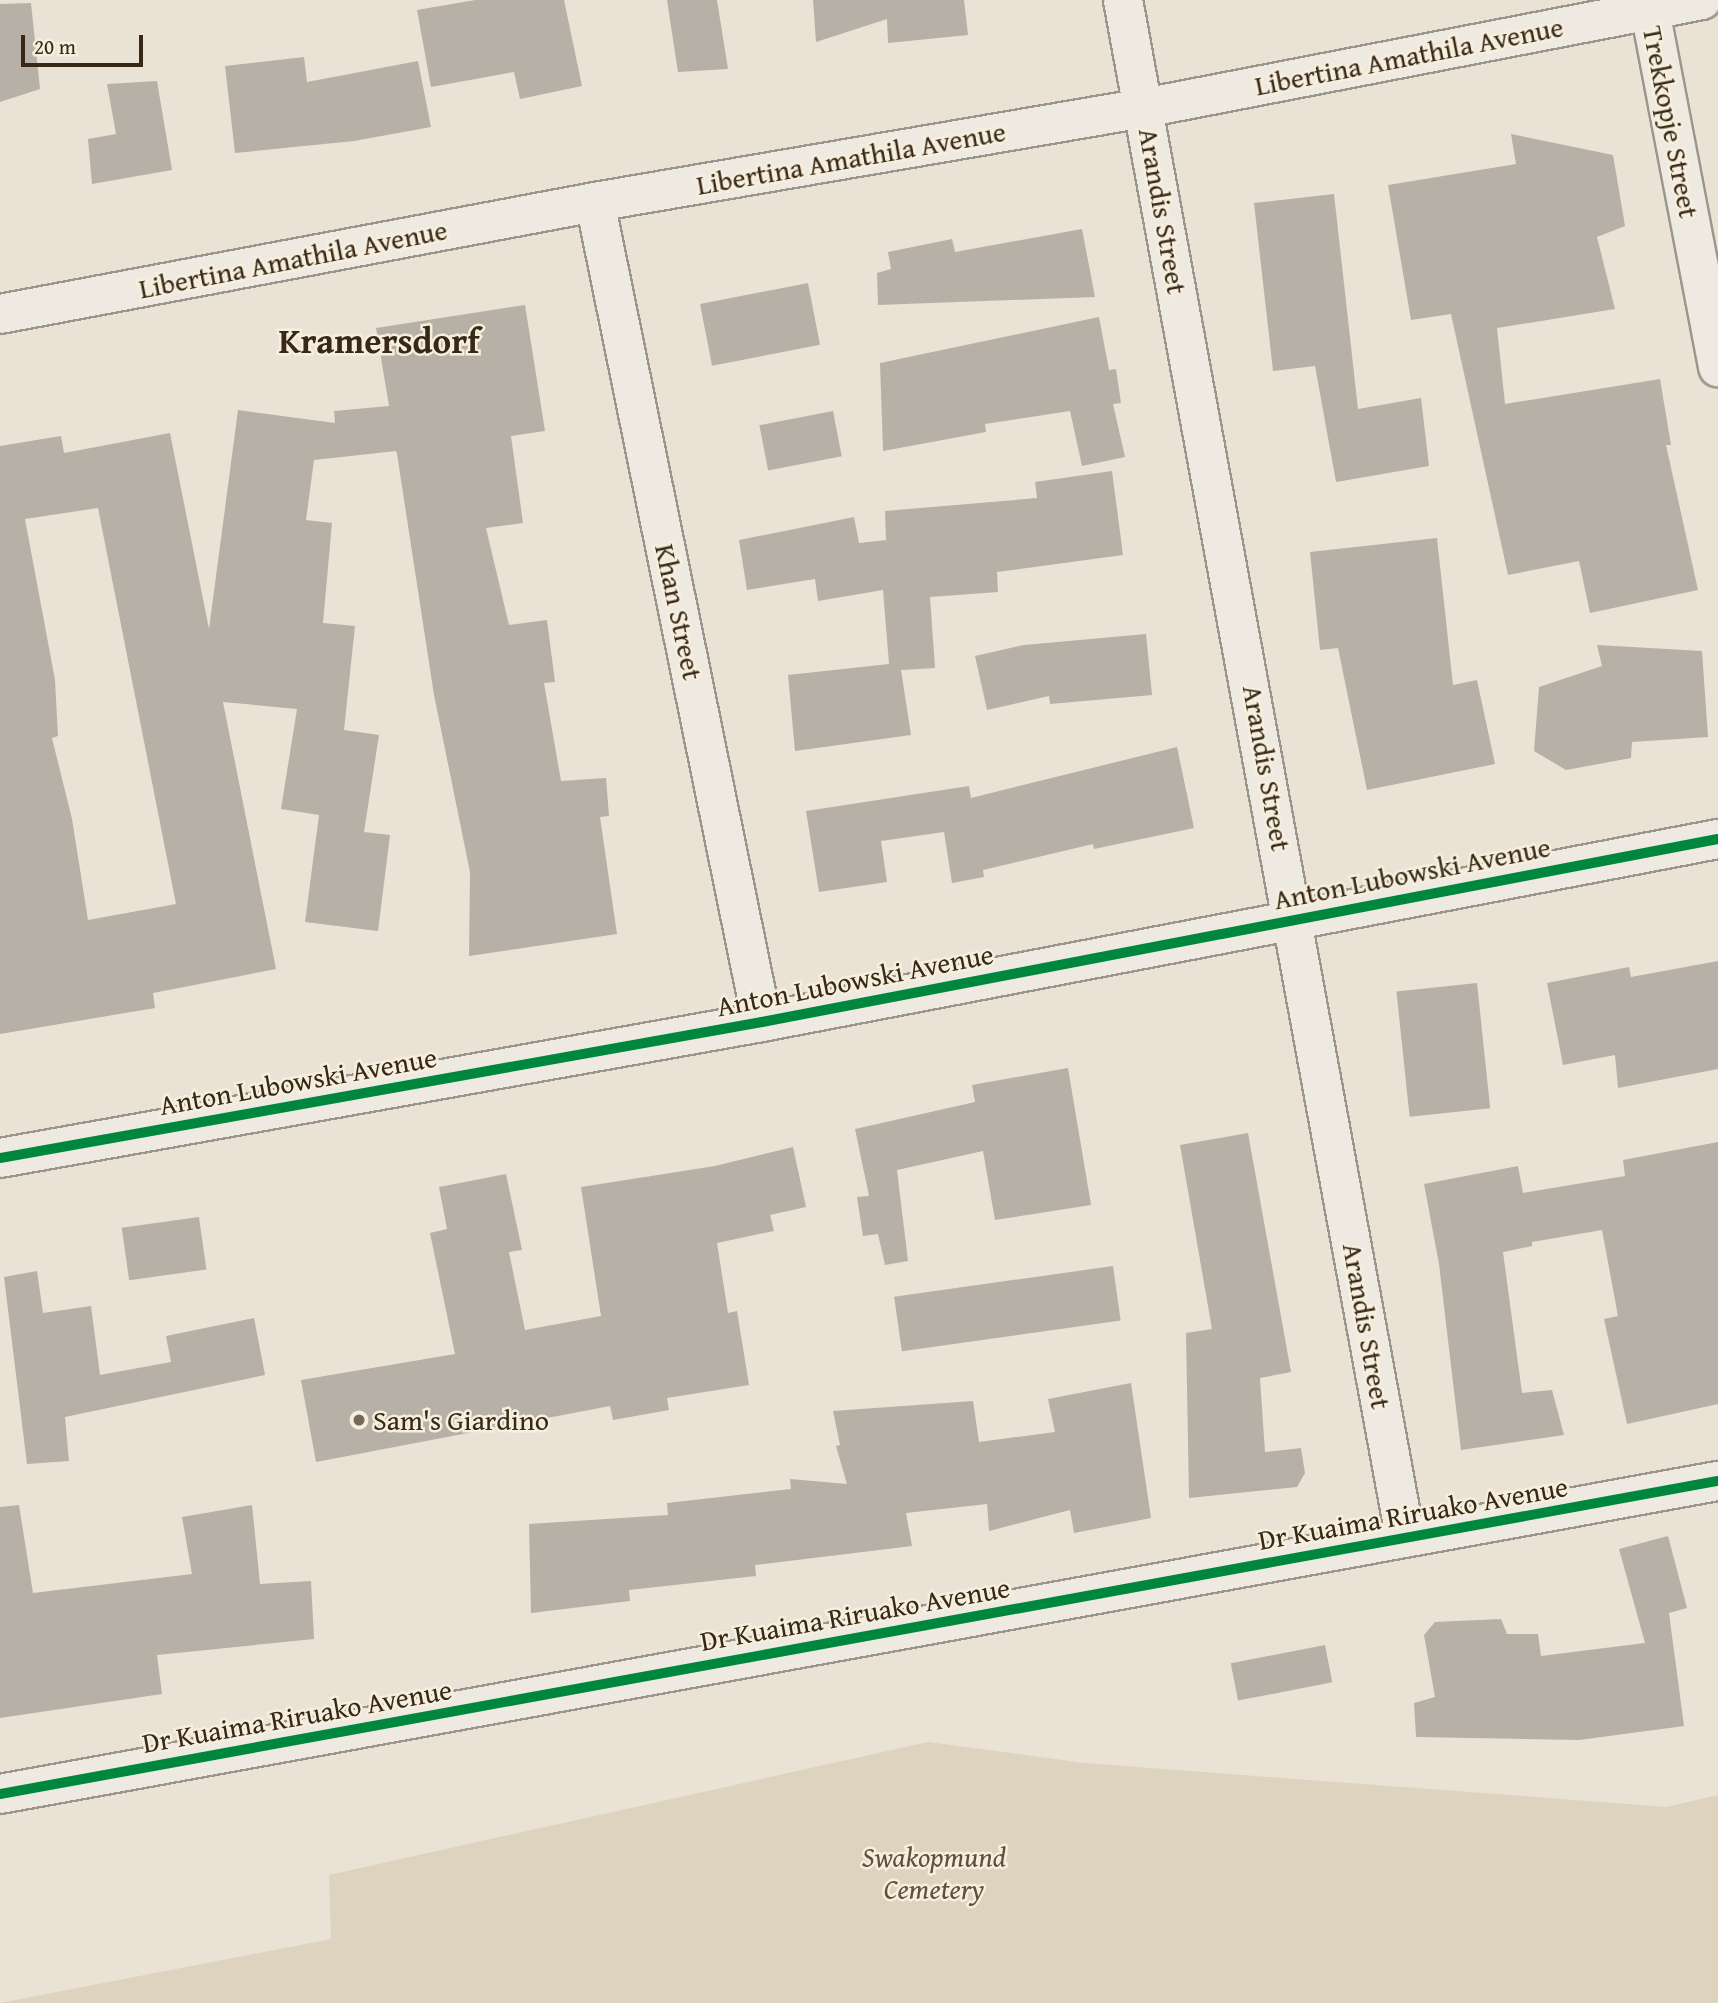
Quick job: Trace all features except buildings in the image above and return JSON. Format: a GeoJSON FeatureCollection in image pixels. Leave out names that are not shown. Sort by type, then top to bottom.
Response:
{"type":"FeatureCollection","features":[{"type":"Feature","properties":{"kind":"street","name":"Arandis Street"},"geometry":{"type":"LineString","coordinates":[[1122,0],[1294,918],[1405,1537]]}},
{"type":"Feature","properties":{"kind":"street","name":"Libertina Amathila Avenue"},"geometry":{"type":"LineString","coordinates":[[0,314],[595,202],[1144,108],[1649,5],[1702,0]]}},
{"type":"Feature","properties":{"kind":"street","name":"Trekkopje Street"},"geometry":{"type":"LineString","coordinates":[[1649,5],[1718,367]]}},
{"type":"Feature","properties":{"kind":"street","name":"Khan Street"},"geometry":{"type":"LineString","coordinates":[[595,202],[762,1022]]}},
{"type":"Feature","properties":{"kind":"street","name":"Anton Lubowski Avenue"},"geometry":{"type":"LineString","coordinates":[[0,1157],[762,1022],[1294,918],[1718,839]]}},
{"type":"Feature","properties":{"kind":"street","name":"Dr Kuaima Riruako Avenue"},"geometry":{"type":"LineString","coordinates":[[0,1794],[1718,1481]]}},
{"type":"Feature","properties":{"kind":"green space","name":"Swakopmund Cemetery"},"geometry":{"type":"Polygon","coordinates":[[[928,1742],[1084,1763],[1667,1807],[1718,1795],[1718,2003],[0,2003],[331,1939],[329,1875],[928,1742]]]}},
{"type":"Feature","properties":{"kind":"cycle path"},"geometry":{"type":"LineString","coordinates":[[0,1158],[762,1022],[1718,839]]}},
{"type":"Feature","properties":{"kind":"cycle path"},"geometry":{"type":"LineString","coordinates":[[0,1794],[1718,1481]]}},
{"type":"Feature","properties":{"kind":"place","name":"Sam's Giardino"},"geometry":{"type":"Point","coordinates":[359,1420]}},
{"type":"Feature","properties":{"kind":"district","name":"Kramersdorf"},"geometry":{"type":"Point","coordinates":[379,341]}}]}
